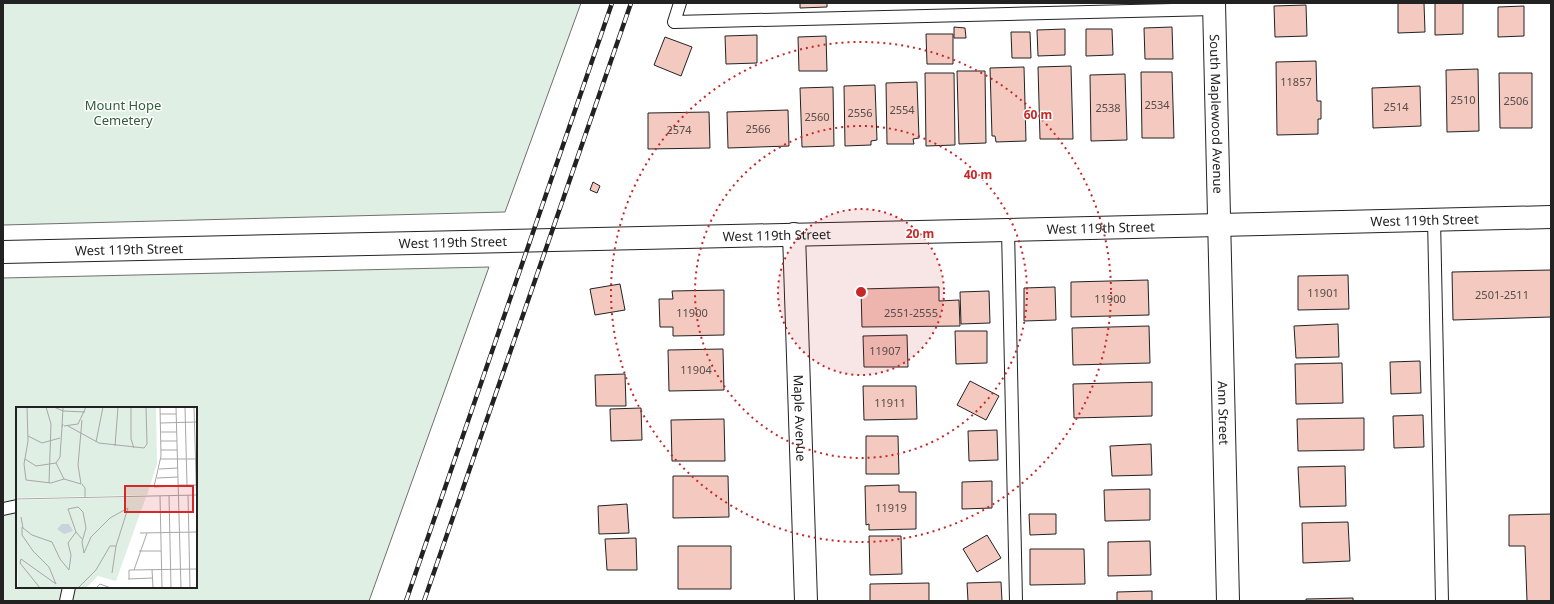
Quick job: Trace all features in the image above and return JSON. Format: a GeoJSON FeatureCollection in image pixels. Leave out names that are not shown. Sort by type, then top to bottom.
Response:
{"type":"FeatureCollection","features":[{"type":"Feature","properties":{"kind":"street","name":"South Maplewood Avenue"},"geometry":{"type":"LineString","coordinates":[[1214,6],[1219,224]]}},
{"type":"Feature","properties":{"kind":"street","name":"West 119th Street"},"geometry":{"type":"LineString","coordinates":[[3,252],[1008,230],[1551,216]]}},
{"type":"Feature","properties":{"kind":"street","name":"Ann Street"},"geometry":{"type":"LineString","coordinates":[[1219,224],[1228,601]]}},
{"type":"Feature","properties":{"kind":"street","name":"Maple Avenue"},"geometry":{"type":"LineString","coordinates":[[794,234],[806,601]]}},
{"type":"Feature","properties":{"kind":"lane"},"geometry":{"type":"LineString","coordinates":[[680,3],[674,22],[1214,6]]}},
{"type":"Feature","properties":{"kind":"lane"},"geometry":{"type":"LineString","coordinates":[[1434,219],[1442,601]]}},
{"type":"Feature","properties":{"kind":"lane"},"geometry":{"type":"LineString","coordinates":[[1008,230],[1016,601]]}},
{"type":"Feature","properties":{"kind":"lane"},"geometry":{"type":"LineString","coordinates":[[3,509],[16,506]]}},
{"type":"Feature","properties":{"kind":"lane"},"geometry":{"type":"LineString","coordinates":[[66,601],[69,588]]}},
{"type":"Feature","properties":{"kind":"green space","name":"Mount Hope Cemetery"},"geometry":{"type":"Polygon","coordinates":[[[3,3],[581,3],[505,212],[3,225],[3,3]]]}},
{"type":"Feature","properties":{"kind":"green space"},"geometry":{"type":"Polygon","coordinates":[[[489,267],[369,601],[3,601],[3,278],[489,267]]]}},
{"type":"Feature","properties":{"kind":"building"},"geometry":{"type":"Polygon","coordinates":[[[800,3],[827,3],[827,7],[800,8],[800,3]]]}},
{"type":"Feature","properties":{"kind":"building"},"geometry":{"type":"Polygon","coordinates":[[[1398,3],[1424,3],[1425,32],[1398,33],[1398,3]]]}},
{"type":"Feature","properties":{"kind":"building"},"geometry":{"type":"Polygon","coordinates":[[[1435,3],[1463,3],[1463,34],[1435,35],[1435,3]]]}},
{"type":"Feature","properties":{"kind":"building"},"geometry":{"type":"Polygon","coordinates":[[[1306,5],[1307,36],[1275,37],[1274,6],[1306,5]]]}},
{"type":"Feature","properties":{"kind":"building"},"geometry":{"type":"Polygon","coordinates":[[[1524,6],[1524,36],[1498,37],[1498,7],[1524,6]]]}},
{"type":"Feature","properties":{"kind":"building"},"geometry":{"type":"Polygon","coordinates":[[[954,27],[965,28],[966,38],[954,38],[954,27]]]}},
{"type":"Feature","properties":{"kind":"building"},"geometry":{"type":"Polygon","coordinates":[[[1172,27],[1173,59],[1145,59],[1144,28],[1172,27]]]}},
{"type":"Feature","properties":{"kind":"building"},"geometry":{"type":"Polygon","coordinates":[[[1065,29],[1065,55],[1038,56],[1037,30],[1065,29]]]}},
{"type":"Feature","properties":{"kind":"building"},"geometry":{"type":"Polygon","coordinates":[[[1086,29],[1112,29],[1113,55],[1086,56],[1086,29]]]}},
{"type":"Feature","properties":{"kind":"building"},"geometry":{"type":"Polygon","coordinates":[[[1011,32],[1030,32],[1031,58],[1012,58],[1011,32]]]}},
{"type":"Feature","properties":{"kind":"building"},"geometry":{"type":"Polygon","coordinates":[[[926,34],[953,34],[953,64],[927,64],[926,34]]]}},
{"type":"Feature","properties":{"kind":"building"},"geometry":{"type":"Polygon","coordinates":[[[757,35],[757,63],[726,64],[725,36],[757,35]]]}},
{"type":"Feature","properties":{"kind":"building"},"geometry":{"type":"Polygon","coordinates":[[[826,36],[827,71],[799,71],[798,37],[826,36]]]}},
{"type":"Feature","properties":{"kind":"building"},"geometry":{"type":"Polygon","coordinates":[[[665,37],[692,47],[681,76],[654,65],[665,37]]]}},
{"type":"Feature","properties":{"kind":"building"},"geometry":{"type":"Polygon","coordinates":[[[1316,61],[1317,101],[1321,101],[1321,119],[1318,119],[1318,134],[1277,135],[1276,62],[1316,61]]]}},
{"type":"Feature","properties":{"kind":"building"},"geometry":{"type":"Polygon","coordinates":[[[1071,66],[1073,139],[1040,139],[1038,67],[1071,66]]]}},
{"type":"Feature","properties":{"kind":"building"},"geometry":{"type":"Polygon","coordinates":[[[1024,67],[1026,141],[996,142],[995,136],[992,136],[990,68],[1024,67]]]}},
{"type":"Feature","properties":{"kind":"building"},"geometry":{"type":"Polygon","coordinates":[[[1478,69],[1479,131],[1447,132],[1446,70],[1478,69]]]}},
{"type":"Feature","properties":{"kind":"building"},"geometry":{"type":"Polygon","coordinates":[[[957,71],[985,71],[986,143],[959,144],[957,71]]]}},
{"type":"Feature","properties":{"kind":"building"},"geometry":{"type":"Polygon","coordinates":[[[1141,72],[1172,72],[1174,138],[1142,138],[1141,72]]]}},
{"type":"Feature","properties":{"kind":"building"},"geometry":{"type":"Polygon","coordinates":[[[925,73],[954,73],[955,145],[926,146],[925,73]]]}},
{"type":"Feature","properties":{"kind":"building"},"geometry":{"type":"Polygon","coordinates":[[[1499,73],[1532,73],[1532,128],[1500,128],[1499,73]]]}},
{"type":"Feature","properties":{"kind":"building"},"geometry":{"type":"Polygon","coordinates":[[[1125,74],[1127,140],[1091,141],[1090,75],[1125,74]]]}},
{"type":"Feature","properties":{"kind":"building"},"geometry":{"type":"Polygon","coordinates":[[[917,82],[919,138],[913,139],[914,144],[887,144],[886,83],[917,82]]]}},
{"type":"Feature","properties":{"kind":"building"},"geometry":{"type":"Polygon","coordinates":[[[875,85],[877,140],[871,141],[871,145],[845,146],[844,86],[875,85]]]}},
{"type":"Feature","properties":{"kind":"building"},"geometry":{"type":"Polygon","coordinates":[[[1420,86],[1421,126],[1373,128],[1372,88],[1420,86]]]}},
{"type":"Feature","properties":{"kind":"building"},"geometry":{"type":"Polygon","coordinates":[[[833,87],[834,146],[802,147],[800,88],[833,87]]]}},
{"type":"Feature","properties":{"kind":"building"},"geometry":{"type":"Polygon","coordinates":[[[788,110],[789,146],[728,148],[727,112],[788,110]]]}},
{"type":"Feature","properties":{"kind":"building"},"geometry":{"type":"Polygon","coordinates":[[[709,112],[710,148],[648,149],[648,113],[709,112]]]}},
{"type":"Feature","properties":{"kind":"building"},"geometry":{"type":"Polygon","coordinates":[[[593,182],[600,186],[597,193],[590,190],[593,182]]]}},
{"type":"Feature","properties":{"kind":"building"},"geometry":{"type":"Polygon","coordinates":[[[1551,270],[1551,317],[1453,320],[1452,272],[1551,270]]]}},
{"type":"Feature","properties":{"kind":"building"},"geometry":{"type":"Polygon","coordinates":[[[1348,275],[1349,309],[1298,310],[1298,276],[1348,275]]]}},
{"type":"Feature","properties":{"kind":"building"},"geometry":{"type":"Polygon","coordinates":[[[1148,280],[1149,315],[1071,317],[1071,282],[1148,280]]]}},
{"type":"Feature","properties":{"kind":"building"},"geometry":{"type":"Polygon","coordinates":[[[620,284],[625,310],[595,315],[590,289],[620,284]]]}},
{"type":"Feature","properties":{"kind":"building"},"geometry":{"type":"Polygon","coordinates":[[[939,287],[939,301],[959,300],[960,326],[862,327],[861,289],[939,287]]]}},
{"type":"Feature","properties":{"kind":"building"},"geometry":{"type":"Polygon","coordinates":[[[1055,287],[1056,320],[1024,321],[1024,288],[1055,287]]]}},
{"type":"Feature","properties":{"kind":"building"},"geometry":{"type":"Polygon","coordinates":[[[724,290],[724,335],[673,336],[673,327],[660,327],[659,299],[673,299],[672,291],[724,290]]]}},
{"type":"Feature","properties":{"kind":"building"},"geometry":{"type":"Polygon","coordinates":[[[989,291],[990,323],[961,324],[960,292],[989,291]]]}},
{"type":"Feature","properties":{"kind":"building"},"geometry":{"type":"Polygon","coordinates":[[[1338,324],[1339,357],[1296,358],[1294,326],[1338,324]]]}},
{"type":"Feature","properties":{"kind":"building"},"geometry":{"type":"Polygon","coordinates":[[[1149,326],[1150,363],[1073,365],[1072,328],[1149,326]]]}},
{"type":"Feature","properties":{"kind":"building"},"geometry":{"type":"Polygon","coordinates":[[[955,331],[987,331],[987,363],[956,364],[955,331]]]}},
{"type":"Feature","properties":{"kind":"building"},"geometry":{"type":"Polygon","coordinates":[[[907,335],[908,367],[864,367],[863,336],[907,335]]]}},
{"type":"Feature","properties":{"kind":"building"},"geometry":{"type":"Polygon","coordinates":[[[723,349],[724,390],[669,391],[668,350],[723,349]]]}},
{"type":"Feature","properties":{"kind":"building"},"geometry":{"type":"Polygon","coordinates":[[[1420,361],[1421,393],[1391,394],[1390,362],[1420,361]]]}},
{"type":"Feature","properties":{"kind":"building"},"geometry":{"type":"Polygon","coordinates":[[[1342,363],[1343,403],[1296,404],[1295,364],[1342,363]]]}},
{"type":"Feature","properties":{"kind":"building"},"geometry":{"type":"Polygon","coordinates":[[[625,374],[626,406],[596,406],[595,375],[625,374]]]}},
{"type":"Feature","properties":{"kind":"building"},"geometry":{"type":"Polygon","coordinates":[[[970,381],[999,396],[986,420],[957,405],[970,381]]]}},
{"type":"Feature","properties":{"kind":"building"},"geometry":{"type":"Polygon","coordinates":[[[1152,382],[1152,416],[1074,418],[1073,384],[1152,382]]]}},
{"type":"Feature","properties":{"kind":"building"},"geometry":{"type":"Polygon","coordinates":[[[863,386],[916,386],[917,419],[864,420],[863,386]]]}},
{"type":"Feature","properties":{"kind":"building"},"geometry":{"type":"Polygon","coordinates":[[[641,408],[642,440],[611,441],[610,409],[641,408]]]}},
{"type":"Feature","properties":{"kind":"building"},"geometry":{"type":"Polygon","coordinates":[[[1423,415],[1424,447],[1394,448],[1393,416],[1423,415]]]}},
{"type":"Feature","properties":{"kind":"building"},"geometry":{"type":"Polygon","coordinates":[[[1364,418],[1364,450],[1298,451],[1297,419],[1364,418]]]}},
{"type":"Feature","properties":{"kind":"building"},"geometry":{"type":"Polygon","coordinates":[[[724,419],[725,461],[672,461],[671,420],[724,419]]]}},
{"type":"Feature","properties":{"kind":"building"},"geometry":{"type":"Polygon","coordinates":[[[997,430],[998,460],[969,461],[968,431],[997,430]]]}},
{"type":"Feature","properties":{"kind":"building"},"geometry":{"type":"Polygon","coordinates":[[[866,436],[898,436],[899,474],[866,474],[866,436]]]}},
{"type":"Feature","properties":{"kind":"building"},"geometry":{"type":"Polygon","coordinates":[[[1151,444],[1152,475],[1112,476],[1110,446],[1151,444]]]}},
{"type":"Feature","properties":{"kind":"building"},"geometry":{"type":"Polygon","coordinates":[[[1345,466],[1346,506],[1300,507],[1298,467],[1345,466]]]}},
{"type":"Feature","properties":{"kind":"building"},"geometry":{"type":"Polygon","coordinates":[[[673,476],[728,476],[729,517],[673,518],[673,476]]]}},
{"type":"Feature","properties":{"kind":"building"},"geometry":{"type":"Polygon","coordinates":[[[992,481],[992,508],[962,509],[962,482],[992,481]]]}},
{"type":"Feature","properties":{"kind":"building"},"geometry":{"type":"Polygon","coordinates":[[[899,485],[899,492],[916,492],[916,529],[869,530],[869,524],[866,525],[865,486],[899,485]]]}},
{"type":"Feature","properties":{"kind":"building"},"geometry":{"type":"Polygon","coordinates":[[[1150,489],[1150,520],[1105,521],[1104,490],[1150,489]]]}},
{"type":"Feature","properties":{"kind":"building"},"geometry":{"type":"Polygon","coordinates":[[[627,504],[629,533],[599,534],[598,506],[627,504]]]}},
{"type":"Feature","properties":{"kind":"building"},"geometry":{"type":"Polygon","coordinates":[[[1029,514],[1056,514],[1056,534],[1030,535],[1029,514]]]}},
{"type":"Feature","properties":{"kind":"building"},"geometry":{"type":"Polygon","coordinates":[[[1551,514],[1551,601],[1527,601],[1525,546],[1509,546],[1509,515],[1551,514]]]}},
{"type":"Feature","properties":{"kind":"building"},"geometry":{"type":"Polygon","coordinates":[[[1348,522],[1350,561],[1303,563],[1302,523],[1348,522]]]}},
{"type":"Feature","properties":{"kind":"building"},"geometry":{"type":"Polygon","coordinates":[[[987,535],[1001,558],[977,572],[963,549],[987,535]]]}},
{"type":"Feature","properties":{"kind":"building"},"geometry":{"type":"Polygon","coordinates":[[[869,536],[901,536],[902,574],[870,575],[869,536]]]}},
{"type":"Feature","properties":{"kind":"building"},"geometry":{"type":"Polygon","coordinates":[[[636,538],[637,570],[607,570],[605,539],[636,538]]]}},
{"type":"Feature","properties":{"kind":"building"},"geometry":{"type":"Polygon","coordinates":[[[1150,541],[1151,575],[1108,576],[1108,542],[1150,541]]]}},
{"type":"Feature","properties":{"kind":"building"},"geometry":{"type":"Polygon","coordinates":[[[678,546],[731,546],[731,589],[678,589],[678,546]]]}},
{"type":"Feature","properties":{"kind":"building"},"geometry":{"type":"Polygon","coordinates":[[[1030,549],[1084,549],[1085,584],[1030,585],[1030,549]]]}},
{"type":"Feature","properties":{"kind":"building"},"geometry":{"type":"Polygon","coordinates":[[[1001,582],[1002,601],[968,601],[967,583],[1001,582]]]}},
{"type":"Feature","properties":{"kind":"building"},"geometry":{"type":"Polygon","coordinates":[[[929,583],[929,601],[870,601],[870,584],[929,583]]]}},
{"type":"Feature","properties":{"kind":"building"},"geometry":{"type":"Polygon","coordinates":[[[1152,591],[1152,601],[1117,601],[1117,592],[1152,591]]]}},
{"type":"Feature","properties":{"kind":"building"},"geometry":{"type":"Polygon","coordinates":[[[1353,598],[1353,601],[1306,601],[1306,599],[1353,598]]]}},
{"type":"Feature","properties":{"kind":"railway"},"geometry":{"type":"LineString","coordinates":[[406,601],[612,3]]}},
{"type":"Feature","properties":{"kind":"railway"},"geometry":{"type":"LineString","coordinates":[[424,601],[631,3]]}}]}
